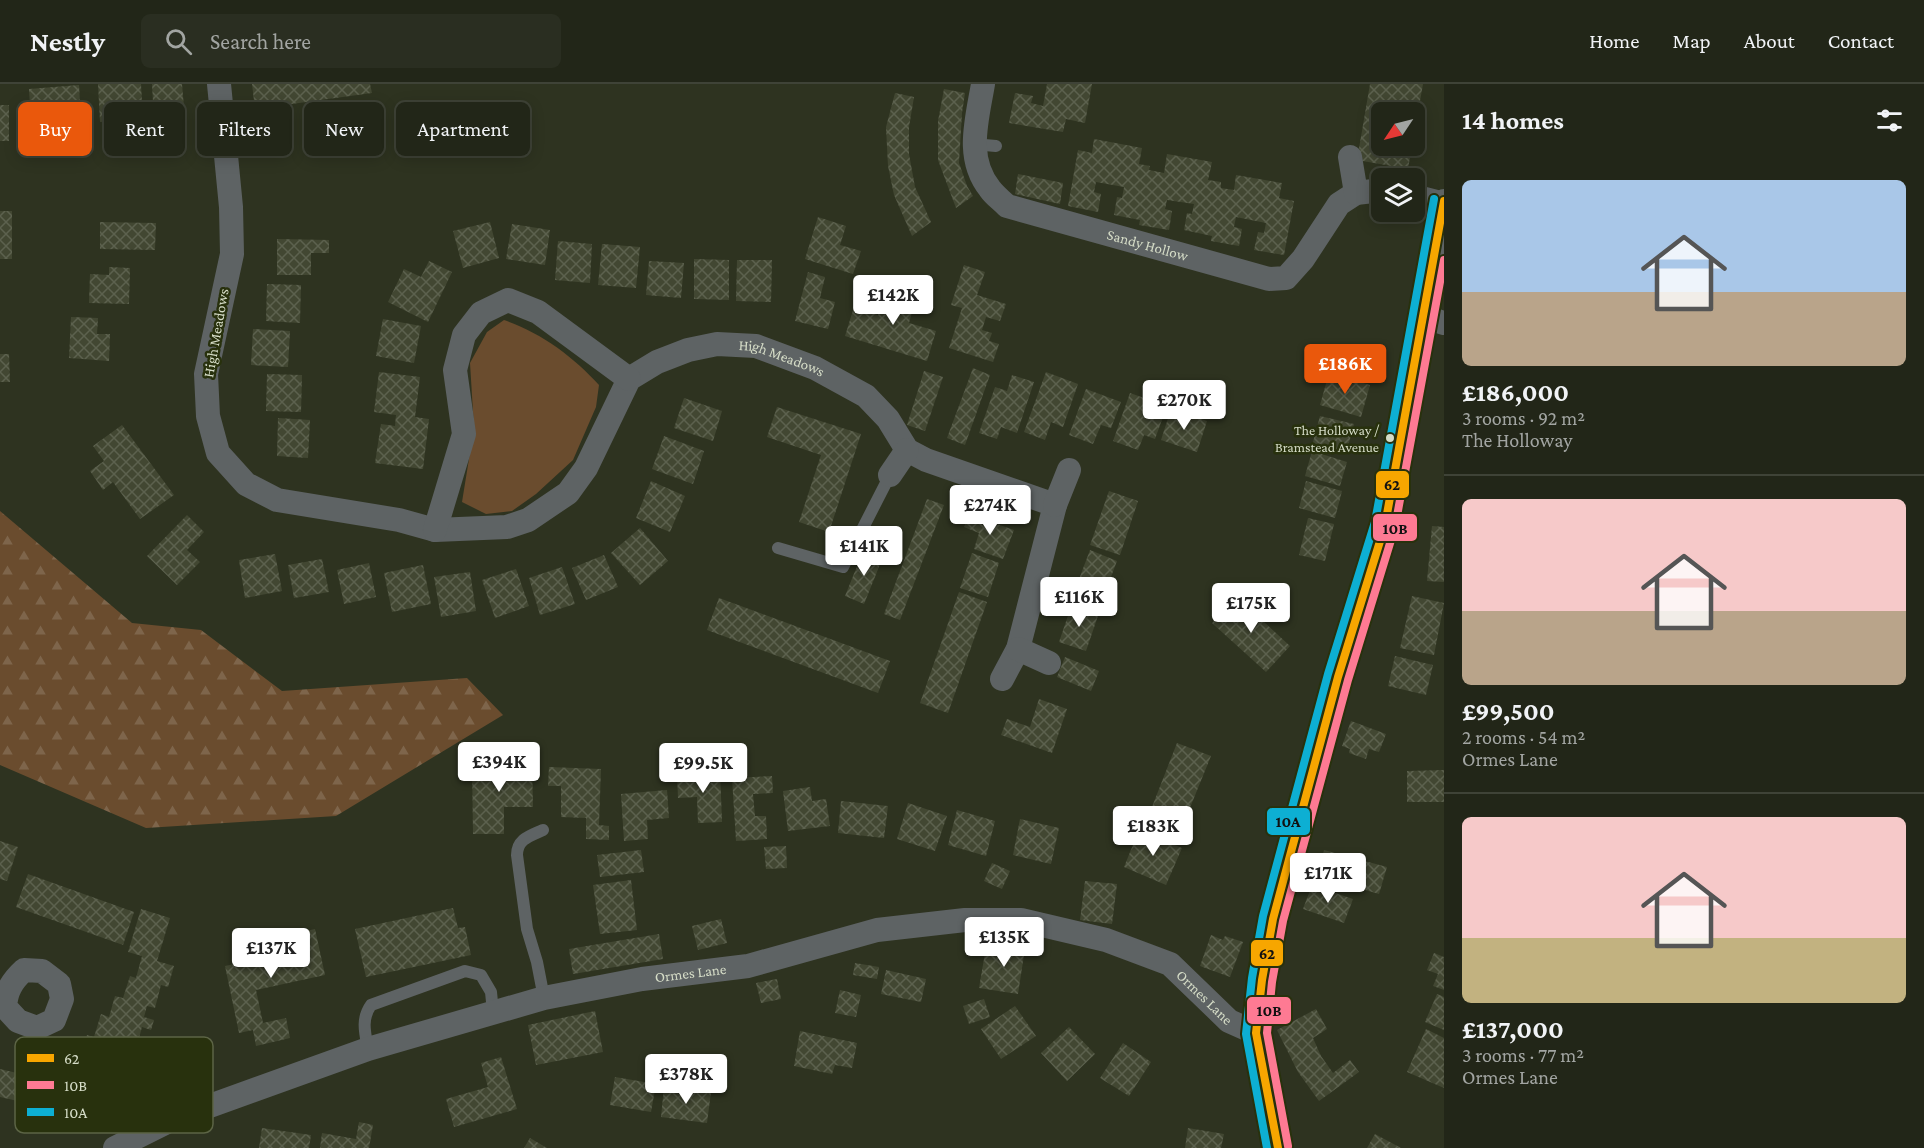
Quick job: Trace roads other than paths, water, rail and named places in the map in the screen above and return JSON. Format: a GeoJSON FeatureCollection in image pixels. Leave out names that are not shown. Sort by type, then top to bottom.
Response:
{"type":"FeatureCollection","features":[{"type":"Feature","properties":{"kind":"street","name":"High Meadows"},"geometry":{"type":"LineString","coordinates":[[219,84],[231,207],[232,254],[207,374],[208,416],[218,453],[246,484],[277,500],[399,520],[435,530],[507,527],[528,519],[568,493],[586,468],[629,379],[657,362],[688,350],[717,344],[756,346],[815,368],[866,396],[888,418],[907,450]]}},
{"type":"Feature","properties":{"kind":"street","name":"Sandy Hollow"},"geometry":{"type":"LineString","coordinates":[[983,84],[985,145],[977,166],[989,189],[1007,206],[1269,279],[1286,278],[1303,259],[1339,204],[1356,193]]}},
{"type":"Feature","properties":{"kind":"street"},"geometry":{"type":"LineString","coordinates":[[1350,157],[1356,193],[1371,191]]}},
{"type":"Feature","properties":{"kind":"street"},"geometry":{"type":"LineString","coordinates":[[1278,1148],[1256,1033],[1262,980],[1273,919],[1338,677],[1385,525],[1433,320],[1444,203],[1425,199]]}},
{"type":"Feature","properties":{"kind":"street"},"geometry":{"type":"LineString","coordinates":[[435,530],[464,434],[455,370],[465,335],[481,313],[508,300],[538,312],[629,379]]}},
{"type":"Feature","properties":{"kind":"street"},"geometry":{"type":"LineString","coordinates":[[890,475],[907,450],[926,460],[1055,505]]}},
{"type":"Feature","properties":{"kind":"street"},"geometry":{"type":"LineString","coordinates":[[1002,679],[1018,649],[1055,505],[1069,470]]}},
{"type":"Feature","properties":{"kind":"street"},"geometry":{"type":"LineString","coordinates":[[1018,649],[1049,663]]}},
{"type":"Feature","properties":{"kind":"street","name":"Ormes Lane"},"geometry":{"type":"LineString","coordinates":[[213,1105],[368,1049],[544,998],[642,979],[748,966],[877,930],[965,920],[1021,920],[1106,940],[1170,964],[1229,1021],[1256,1033]]}},
{"type":"Feature","properties":{"kind":"street","name":"Ormes Lane"},"geometry":{"type":"LineString","coordinates":[[115,1148],[145,1133]]}},
{"type":"Feature","properties":{"kind":"lane"},"geometry":{"type":"LineString","coordinates":[[778,548],[843,567],[890,475]]}},
{"type":"Feature","properties":{"kind":"lane"},"geometry":{"type":"LineString","coordinates":[[543,830],[522,840],[517,847],[517,855],[527,928],[544,998]]}},
{"type":"Feature","properties":{"kind":"lane"},"geometry":{"type":"LineString","coordinates":[[368,1049],[364,1026],[366,1012],[371,1005],[465,971],[481,975],[491,992],[493,1012]]}},
{"type":"Feature","properties":{"kind":"place","name":"The Holloway / Bramstead Avenue"},"geometry":{"type":"Point","coordinates":[1390,438]}}]}
